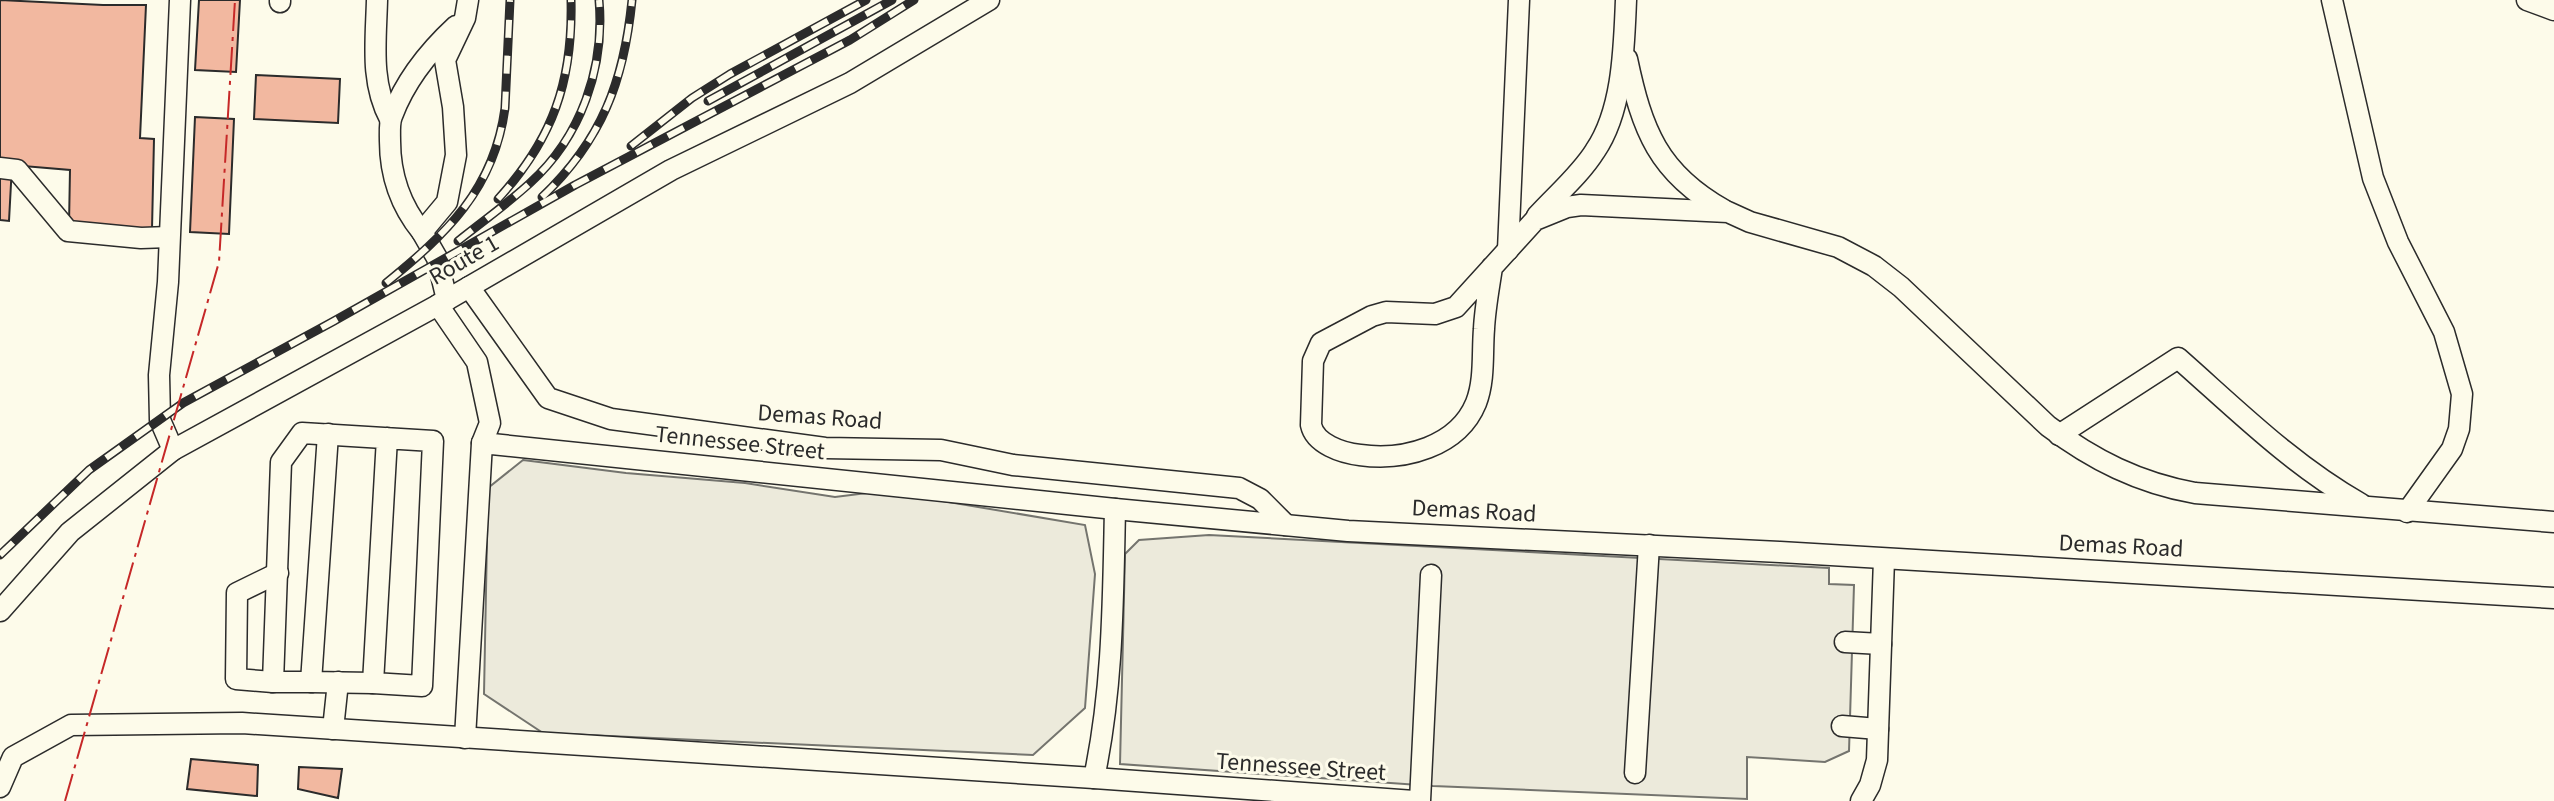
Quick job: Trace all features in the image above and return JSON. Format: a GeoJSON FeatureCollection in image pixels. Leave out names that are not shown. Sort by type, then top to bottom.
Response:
{"type":"FeatureCollection","features":[{"type":"Feature","properties":{"kind":"street"},"geometry":{"type":"LineString","coordinates":[[173,450],[160,420],[159,375],[180,0]]}},
{"type":"Feature","properties":{"kind":"street"},"geometry":{"type":"LineString","coordinates":[[377,0],[375,60],[379,99],[390,119]]}},
{"type":"Feature","properties":{"kind":"street","name":"Route 1"},"geometry":{"type":"LineString","coordinates":[[0,611],[70,532],[173,450],[442,303],[671,170],[850,83],[989,0]]}},
{"type":"Feature","properties":{"kind":"street"},"geometry":{"type":"LineString","coordinates":[[1508,250],[1519,0]]}},
{"type":"Feature","properties":{"kind":"street"},"geometry":{"type":"LineString","coordinates":[[1492,267],[1480,387],[1476,404],[1456,430],[1435,445],[1413,452],[1362,456],[1318,439],[1312,433],[1313,361],[1321,343],[1386,312],[1447,312],[1456,307],[1492,267],[1535,220],[1586,165],[1598,148],[1611,116],[1624,46],[1626,0]]}},
{"type":"Feature","properties":{"kind":"street"},"geometry":{"type":"LineString","coordinates":[[2332,0],[2373,178],[2398,242],[2444,332],[2462,394],[2459,429],[2452,449],[2407,512]]}},
{"type":"Feature","properties":{"kind":"street"},"geometry":{"type":"LineString","coordinates":[[2527,0],[2554,10]]}},
{"type":"Feature","properties":{"kind":"street"},"geometry":{"type":"LineString","coordinates":[[465,738],[482,443],[490,423],[477,362],[442,303],[437,258],[397,192],[390,157],[390,119],[432,48],[466,9]]}},
{"type":"Feature","properties":{"kind":"street"},"geometry":{"type":"LineString","coordinates":[[422,232],[447,202],[456,155],[453,107],[445,60],[466,9]]}},
{"type":"Feature","properties":{"kind":"street"},"geometry":{"type":"LineString","coordinates":[[1624,46],[1639,108],[1666,163],[1687,187],[1750,222],[1838,247],[1874,266],[1901,287],[2059,435],[2100,461],[2164,488],[2195,493],[2554,522]]}},
{"type":"Feature","properties":{"kind":"street"},"geometry":{"type":"LineString","coordinates":[[0,168],[17,170],[68,231],[141,238],[169,237]]}},
{"type":"Feature","properties":{"kind":"street"},"geometry":{"type":"LineString","coordinates":[[1535,220],[1567,207],[1581,205],[1728,212]]}},
{"type":"Feature","properties":{"kind":"street","name":"Demas Road"},"geometry":{"type":"LineString","coordinates":[[469,287],[548,398],[611,419],[825,448],[941,450],[1013,465],[1239,488],[1260,499],[1286,525],[1348,531],[1649,545],[2554,598]]}},
{"type":"Feature","properties":{"kind":"street"},"geometry":{"type":"LineString","coordinates":[[2059,435],[2178,358],[2287,456],[2322,482],[2369,508]]}},
{"type":"Feature","properties":{"kind":"street"},"geometry":{"type":"LineString","coordinates":[[273,682],[278,573],[281,462],[302,433],[433,441],[422,686],[273,682],[236,679],[237,593],[278,573]]}},
{"type":"Feature","properties":{"kind":"street"},"geometry":{"type":"LineString","coordinates":[[311,682],[328,434]]}},
{"type":"Feature","properties":{"kind":"street"},"geometry":{"type":"LineString","coordinates":[[373,683],[387,438]]}},
{"type":"Feature","properties":{"kind":"street","name":"Tennessee Street"},"geometry":{"type":"LineString","coordinates":[[482,443],[1286,525]]}},
{"type":"Feature","properties":{"kind":"street"},"geometry":{"type":"LineString","coordinates":[[1094,778],[1106,718],[1112,651],[1115,509]]}},
{"type":"Feature","properties":{"kind":"street"},"geometry":{"type":"LineString","coordinates":[[1635,773],[1649,545]]}},
{"type":"Feature","properties":{"kind":"street"},"geometry":{"type":"LineString","coordinates":[[1861,801],[1870,785],[1877,760],[1884,559]]}},
{"type":"Feature","properties":{"kind":"street"},"geometry":{"type":"LineString","coordinates":[[1420,801],[1431,575]]}},
{"type":"Feature","properties":{"kind":"street"},"geometry":{"type":"LineString","coordinates":[[1845,642],[1881,644]]}},
{"type":"Feature","properties":{"kind":"street"},"geometry":{"type":"LineString","coordinates":[[333,729],[338,682]]}},
{"type":"Feature","properties":{"kind":"street","name":"Tennessee Street"},"geometry":{"type":"LineString","coordinates":[[0,787],[13,757],[71,725],[242,723],[1414,801]]}},
{"type":"Feature","properties":{"kind":"street"},"geometry":{"type":"LineString","coordinates":[[1842,726],[1878,729]]}},
{"type":"Feature","properties":{"kind":"shaded area"},"geometry":{"type":"Polygon","coordinates":[[[523,460],[745,483],[835,497],[883,491],[1085,525],[1095,574],[1085,708],[1033,755],[543,733],[484,694],[488,488],[523,460]]]}},
{"type":"Feature","properties":{"kind":"shaded area"},"geometry":{"type":"Polygon","coordinates":[[[1209,535],[1829,568],[1829,584],[1854,585],[1849,751],[1825,762],[1747,757],[1747,799],[1433,786],[1120,764],[1125,554],[1139,540],[1209,535]]]}},
{"type":"Feature","properties":{"kind":"building"},"geometry":{"type":"Polygon","coordinates":[[[0,0],[146,5],[140,138],[154,139],[152,229],[69,225],[70,170],[12,165],[9,221],[0,220],[0,0]]]}},
{"type":"Feature","properties":{"kind":"building"},"geometry":{"type":"Polygon","coordinates":[[[199,0],[240,0],[236,72],[195,70],[199,0]]]}},
{"type":"Feature","properties":{"kind":"building"},"geometry":{"type":"Polygon","coordinates":[[[256,75],[340,79],[338,123],[254,119],[256,75]]]}},
{"type":"Feature","properties":{"kind":"building"},"geometry":{"type":"Polygon","coordinates":[[[195,117],[234,119],[229,234],[190,232],[195,117]]]}},
{"type":"Feature","properties":{"kind":"building"},"geometry":{"type":"Polygon","coordinates":[[[191,759],[258,765],[257,796],[187,789],[191,759]]]}},
{"type":"Feature","properties":{"kind":"building"},"geometry":{"type":"Polygon","coordinates":[[[299,767],[342,769],[338,798],[298,789],[299,767]]]}},
{"type":"Feature","properties":{"kind":"railway"},"geometry":{"type":"LineString","coordinates":[[386,283],[447,228],[464,208],[490,163],[505,108],[510,0]]}},
{"type":"Feature","properties":{"kind":"railway"},"geometry":{"type":"LineString","coordinates":[[498,199],[533,154],[556,107],[568,57],[571,0]]}},
{"type":"Feature","properties":{"kind":"railway"},"geometry":{"type":"LineString","coordinates":[[458,241],[530,183],[548,165],[576,123],[586,100],[598,51],[599,0]]}},
{"type":"Feature","properties":{"kind":"railway"},"geometry":{"type":"LineString","coordinates":[[542,197],[580,154],[606,108],[623,57],[632,0]]}},
{"type":"Feature","properties":{"kind":"railway"},"geometry":{"type":"LineString","coordinates":[[631,146],[692,98],[730,74],[866,0]]}},
{"type":"Feature","properties":{"kind":"railway"},"geometry":{"type":"LineString","coordinates":[[708,101],[892,0]]}},
{"type":"Feature","properties":{"kind":"railway"},"geometry":{"type":"LineString","coordinates":[[0,555],[89,470],[183,403],[575,185],[850,40],[914,0]]}},
{"type":"Feature","properties":{"kind":"power"},"geometry":{"type":"LineString","coordinates":[[65,801],[219,262],[235,0]]}}]}
